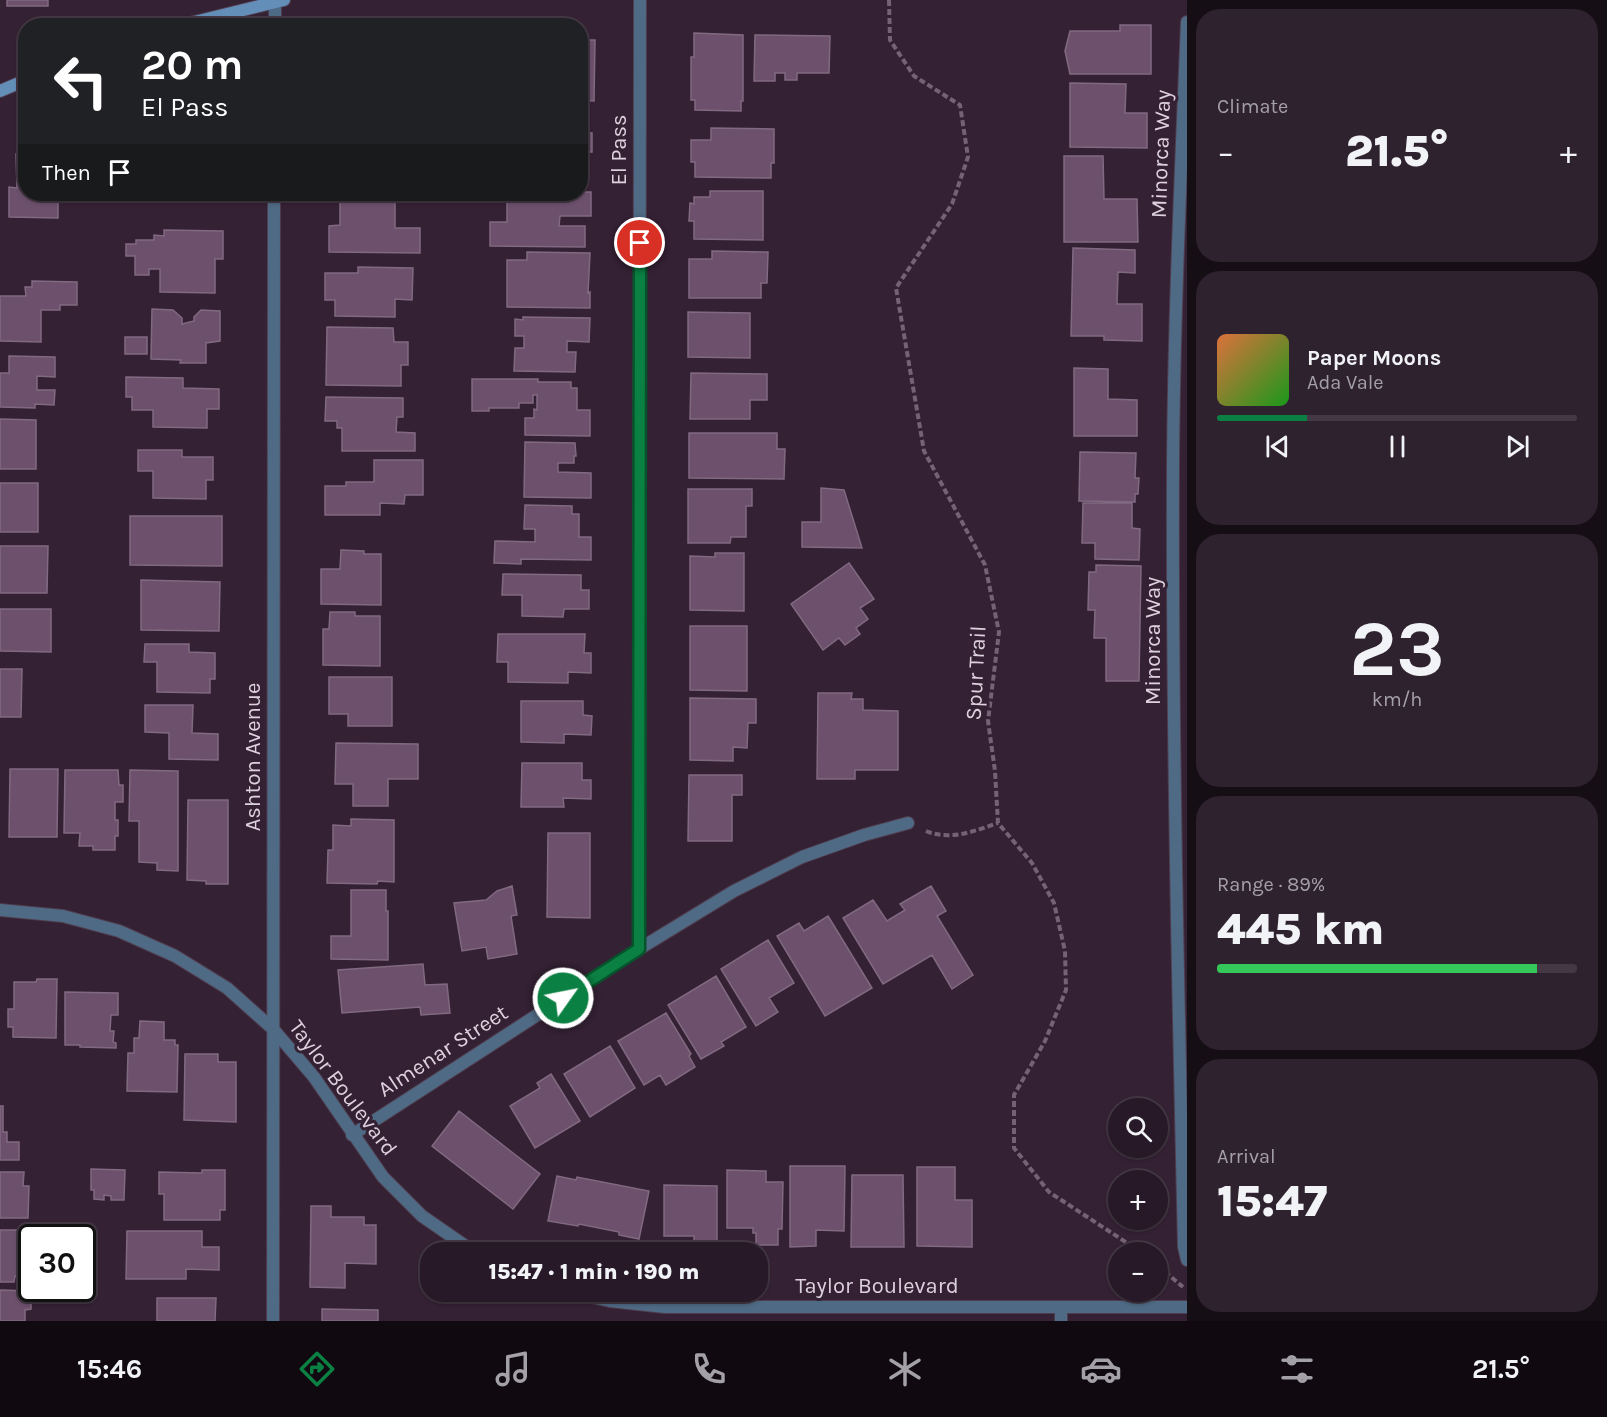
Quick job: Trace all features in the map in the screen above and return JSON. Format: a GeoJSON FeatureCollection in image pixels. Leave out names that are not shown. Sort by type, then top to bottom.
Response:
{"type":"FeatureCollection","features":[{"type":"Feature","properties":{"kind":"street"},"geometry":{"type":"LineString","coordinates":[[209,18],[278,0],[276,18]]}},
{"type":"Feature","properties":{"kind":"street","name":"El Pass"},"geometry":{"type":"LineString","coordinates":[[639,949],[640,0]]}},
{"type":"Feature","properties":{"kind":"street","name":"Minorca Way"},"geometry":{"type":"LineString","coordinates":[[1187,21],[1173,462],[1175,872],[1184,1247],[1187,1260]]}},
{"type":"Feature","properties":{"kind":"street"},"geometry":{"type":"LineString","coordinates":[[0,91],[18,83]]}},
{"type":"Feature","properties":{"kind":"street","name":"Ashton Avenue"},"geometry":{"type":"LineString","coordinates":[[273,1321],[274,201]]}},
{"type":"Feature","properties":{"kind":"street","name":"Almenar Street"},"geometry":{"type":"LineString","coordinates":[[352,1135],[639,949],[734,891],[802,857],[864,835],[908,823]]}},
{"type":"Feature","properties":{"kind":"street","name":"Taylor Boulevard"},"geometry":{"type":"LineString","coordinates":[[0,910],[63,916],[119,931],[176,956],[227,987],[273,1029],[314,1077],[383,1177],[422,1216],[460,1242]]}},
{"type":"Feature","properties":{"kind":"street","name":"Taylor Boulevard"},"geometry":{"type":"LineString","coordinates":[[619,1302],[665,1307],[1187,1307]]}},
{"type":"Feature","properties":{"kind":"street"},"geometry":{"type":"LineString","coordinates":[[1061,1307],[1061,1321]]}},
{"type":"Feature","properties":{"kind":"path","name":"Spur Trail"},"geometry":{"type":"LineString","coordinates":[[889,0],[890,40],[914,76],[960,105],[968,157],[952,204],[896,288],[924,451],[985,565],[999,632],[988,721],[995,771],[998,823]]}},
{"type":"Feature","properties":{"kind":"path"},"geometry":{"type":"LineString","coordinates":[[908,823],[934,835],[963,834],[998,823],[1032,863],[1054,903],[1065,951],[1066,990],[1045,1041],[1014,1095],[1014,1148],[1049,1192],[1126,1242]]}},
{"type":"Feature","properties":{"kind":"path"},"geometry":{"type":"LineString","coordinates":[[1168,1275],[1187,1291]]}},
{"type":"Feature","properties":{"kind":"building"},"geometry":{"type":"Polygon","coordinates":[[[7,0],[48,0],[48,6],[7,6],[7,0]]]}},
{"type":"Feature","properties":{"kind":"building"},"geometry":{"type":"Polygon","coordinates":[[[1120,25],[1151,25],[1151,74],[1070,74],[1065,51],[1070,31],[1120,31],[1120,25]]]}},
{"type":"Feature","properties":{"kind":"building"},"geometry":{"type":"Polygon","coordinates":[[[694,33],[743,35],[741,111],[695,110],[695,100],[691,100],[691,57],[694,57],[694,33]]]}},
{"type":"Feature","properties":{"kind":"building"},"geometry":{"type":"Polygon","coordinates":[[[755,35],[830,36],[829,73],[797,73],[797,80],[785,80],[785,73],[775,73],[775,81],[754,81],[755,35]]]}},
{"type":"Feature","properties":{"kind":"building"},"geometry":{"type":"Polygon","coordinates":[[[588,40],[595,40],[594,101],[588,101],[588,40]]]}},
{"type":"Feature","properties":{"kind":"building"},"geometry":{"type":"Polygon","coordinates":[[[1070,83],[1126,84],[1125,113],[1147,113],[1147,148],[1070,147],[1070,83]]]}},
{"type":"Feature","properties":{"kind":"building"},"geometry":{"type":"Polygon","coordinates":[[[711,128],[774,129],[774,163],[771,163],[771,178],[695,177],[695,162],[691,162],[691,140],[711,140],[711,128]]]}},
{"type":"Feature","properties":{"kind":"building"},"geometry":{"type":"Polygon","coordinates":[[[588,133],[592,133],[592,152],[588,152],[588,133]]]}},
{"type":"Feature","properties":{"kind":"building"},"geometry":{"type":"Polygon","coordinates":[[[16,154],[18,154],[18,201],[58,201],[58,218],[9,217],[9,187],[17,188],[16,154]]]}},
{"type":"Feature","properties":{"kind":"building"},"geometry":{"type":"Polygon","coordinates":[[[1064,156],[1103,156],[1104,199],[1137,199],[1138,242],[1064,242],[1064,156]]]}},
{"type":"Feature","properties":{"kind":"building"},"geometry":{"type":"Polygon","coordinates":[[[710,191],[763,191],[763,240],[694,239],[694,221],[689,221],[690,203],[694,204],[694,197],[710,197],[710,191]]]}},
{"type":"Feature","properties":{"kind":"building"},"geometry":{"type":"Polygon","coordinates":[[[588,192],[591,192],[591,216],[560,216],[559,226],[585,226],[585,247],[490,246],[490,222],[507,222],[507,201],[588,201],[588,192]]]}},
{"type":"Feature","properties":{"kind":"building"},"geometry":{"type":"Polygon","coordinates":[[[340,201],[395,201],[395,228],[420,228],[420,253],[329,252],[329,226],[340,225],[340,201]]]}},
{"type":"Feature","properties":{"kind":"building"},"geometry":{"type":"Polygon","coordinates":[[[164,230],[223,231],[223,259],[215,259],[215,293],[160,292],[160,269],[149,269],[149,275],[135,275],[135,256],[126,256],[126,244],[136,244],[136,240],[154,240],[154,235],[164,236],[164,230]]]}},
{"type":"Feature","properties":{"kind":"building"},"geometry":{"type":"Polygon","coordinates":[[[1073,248],[1135,250],[1135,273],[1118,272],[1117,304],[1142,304],[1142,341],[1104,340],[1104,336],[1071,336],[1073,248]]]}},
{"type":"Feature","properties":{"kind":"building"},"geometry":{"type":"Polygon","coordinates":[[[712,251],[768,252],[767,283],[761,283],[761,298],[689,298],[689,259],[712,259],[712,251]]]}},
{"type":"Feature","properties":{"kind":"building"},"geometry":{"type":"Polygon","coordinates":[[[527,252],[590,253],[588,293],[590,292],[590,308],[507,307],[507,260],[527,260],[527,252]]]}},
{"type":"Feature","properties":{"kind":"building"},"geometry":{"type":"Polygon","coordinates":[[[358,267],[413,268],[412,300],[395,299],[395,317],[335,316],[335,300],[325,300],[325,273],[358,273],[358,267]]]}},
{"type":"Feature","properties":{"kind":"building"},"geometry":{"type":"Polygon","coordinates":[[[32,281],[77,282],[77,305],[60,305],[60,310],[41,310],[41,342],[0,341],[0,296],[26,296],[25,287],[32,287],[32,281]]]}},
{"type":"Feature","properties":{"kind":"building"},"geometry":{"type":"Polygon","coordinates":[[[152,309],[173,310],[182,318],[182,324],[194,321],[194,317],[201,310],[220,311],[220,341],[206,343],[206,363],[180,363],[181,360],[151,359],[152,309]]]}},
{"type":"Feature","properties":{"kind":"building"},"geometry":{"type":"Polygon","coordinates":[[[688,312],[750,313],[750,358],[688,357],[688,312]]]}},
{"type":"Feature","properties":{"kind":"building"},"geometry":{"type":"Polygon","coordinates":[[[523,317],[590,318],[589,342],[567,341],[567,352],[576,352],[575,372],[514,371],[515,348],[524,348],[524,336],[515,336],[515,319],[523,320],[523,317]]]}},
{"type":"Feature","properties":{"kind":"building"},"geometry":{"type":"Polygon","coordinates":[[[327,327],[393,328],[394,342],[408,342],[408,365],[401,365],[401,386],[326,385],[327,327]]]}},
{"type":"Feature","properties":{"kind":"building"},"geometry":{"type":"Polygon","coordinates":[[[125,337],[147,337],[147,354],[125,354],[125,337]]]}},
{"type":"Feature","properties":{"kind":"building"},"geometry":{"type":"Polygon","coordinates":[[[9,356],[55,357],[55,377],[37,376],[37,390],[55,390],[54,405],[35,404],[35,408],[0,407],[0,373],[9,373],[9,356]]]}},
{"type":"Feature","properties":{"kind":"building"},"geometry":{"type":"Polygon","coordinates":[[[1074,368],[1108,369],[1108,399],[1137,400],[1137,436],[1074,436],[1074,368]]]}},
{"type":"Feature","properties":{"kind":"building"},"geometry":{"type":"Polygon","coordinates":[[[691,373],[767,374],[767,400],[750,400],[750,419],[690,419],[691,373]]]}},
{"type":"Feature","properties":{"kind":"building"},"geometry":{"type":"Polygon","coordinates":[[[126,377],[183,378],[183,388],[219,389],[219,409],[207,409],[207,428],[153,427],[153,410],[132,410],[132,397],[126,397],[126,377]]]}},
{"type":"Feature","properties":{"kind":"building"},"geometry":{"type":"Polygon","coordinates":[[[472,379],[538,379],[538,382],[571,382],[571,388],[577,388],[577,410],[590,410],[590,436],[525,435],[525,418],[534,418],[534,409],[537,410],[537,395],[533,395],[533,403],[519,403],[519,408],[489,408],[489,411],[472,411],[472,379]]]}},
{"type":"Feature","properties":{"kind":"building"},"geometry":{"type":"Polygon","coordinates":[[[326,397],[403,398],[403,417],[397,417],[396,432],[415,433],[415,451],[342,451],[342,428],[337,428],[337,421],[325,421],[326,397]]]}},
{"type":"Feature","properties":{"kind":"building"},"geometry":{"type":"Polygon","coordinates":[[[0,419],[36,420],[36,469],[0,469],[0,419]]]}},
{"type":"Feature","properties":{"kind":"building"},"geometry":{"type":"Polygon","coordinates":[[[689,433],[777,433],[777,449],[785,449],[784,479],[689,478],[689,433]]]}},
{"type":"Feature","properties":{"kind":"building"},"geometry":{"type":"Polygon","coordinates":[[[525,442],[575,443],[574,463],[558,463],[558,472],[591,473],[591,498],[524,497],[525,442]]]}},
{"type":"Feature","properties":{"kind":"building"},"geometry":{"type":"Polygon","coordinates":[[[138,450],[182,450],[182,457],[213,457],[213,480],[206,480],[206,499],[153,498],[153,471],[138,471],[138,450]]]}},
{"type":"Feature","properties":{"kind":"building"},"geometry":{"type":"Polygon","coordinates":[[[1080,452],[1136,453],[1135,478],[1139,478],[1135,502],[1079,501],[1080,452]]]}},
{"type":"Feature","properties":{"kind":"building"},"geometry":{"type":"Polygon","coordinates":[[[374,460],[423,460],[423,495],[405,495],[404,504],[380,503],[380,515],[325,515],[325,486],[346,486],[346,482],[374,482],[374,460]]]}},
{"type":"Feature","properties":{"kind":"building"},"geometry":{"type":"Polygon","coordinates":[[[0,483],[38,483],[38,532],[0,532],[0,483]]]}},
{"type":"Feature","properties":{"kind":"building"},"geometry":{"type":"Polygon","coordinates":[[[821,488],[844,490],[862,548],[802,547],[802,522],[821,522],[821,488]]]}},
{"type":"Feature","properties":{"kind":"building"},"geometry":{"type":"Polygon","coordinates":[[[688,489],[752,489],[752,506],[746,506],[746,537],[731,537],[730,543],[688,543],[688,489]]]}},
{"type":"Feature","properties":{"kind":"building"},"geometry":{"type":"Polygon","coordinates":[[[1083,503],[1132,503],[1132,528],[1140,529],[1139,560],[1095,559],[1095,543],[1082,543],[1083,503]]]}},
{"type":"Feature","properties":{"kind":"building"},"geometry":{"type":"Polygon","coordinates":[[[525,505],[572,506],[572,514],[579,514],[579,537],[591,537],[591,560],[521,559],[521,564],[494,563],[495,541],[535,542],[535,529],[524,529],[525,505]]]}},
{"type":"Feature","properties":{"kind":"building"},"geometry":{"type":"Polygon","coordinates":[[[130,516],[222,516],[222,566],[130,565],[130,516]]]}},
{"type":"Feature","properties":{"kind":"building"},"geometry":{"type":"Polygon","coordinates":[[[0,546],[48,546],[47,593],[0,593],[0,546]]]}},
{"type":"Feature","properties":{"kind":"building"},"geometry":{"type":"Polygon","coordinates":[[[341,550],[381,554],[381,605],[321,604],[321,569],[340,569],[341,550]]]}},
{"type":"Feature","properties":{"kind":"building"},"geometry":{"type":"Polygon","coordinates":[[[715,553],[744,553],[744,611],[690,610],[690,556],[715,557],[715,553]]]}},
{"type":"Feature","properties":{"kind":"building"},"geometry":{"type":"Polygon","coordinates":[[[849,563],[874,599],[860,608],[868,619],[856,628],[860,634],[845,645],[839,638],[823,650],[791,604],[849,563]]]}},
{"type":"Feature","properties":{"kind":"building"},"geometry":{"type":"Polygon","coordinates":[[[1096,565],[1141,566],[1139,681],[1106,681],[1106,638],[1094,638],[1095,610],[1088,610],[1089,572],[1096,572],[1096,565]]]}},
{"type":"Feature","properties":{"kind":"building"},"geometry":{"type":"Polygon","coordinates":[[[503,574],[581,575],[581,590],[589,590],[589,609],[564,609],[563,617],[522,616],[522,595],[502,595],[503,574]]]}},
{"type":"Feature","properties":{"kind":"building"},"geometry":{"type":"Polygon","coordinates":[[[141,580],[220,582],[219,631],[141,630],[141,580]]]}},
{"type":"Feature","properties":{"kind":"building"},"geometry":{"type":"Polygon","coordinates":[[[0,609],[51,609],[51,652],[0,651],[0,609]]]}},
{"type":"Feature","properties":{"kind":"building"},"geometry":{"type":"Polygon","coordinates":[[[330,612],[355,612],[355,616],[380,616],[380,666],[323,665],[323,629],[329,629],[330,612]]]}},
{"type":"Feature","properties":{"kind":"building"},"geometry":{"type":"Polygon","coordinates":[[[690,626],[747,626],[747,691],[690,690],[690,626]]]}},
{"type":"Feature","properties":{"kind":"building"},"geometry":{"type":"Polygon","coordinates":[[[498,634],[585,634],[584,653],[591,653],[591,673],[568,672],[568,683],[508,682],[508,662],[497,662],[498,634]]]}},
{"type":"Feature","properties":{"kind":"building"},"geometry":{"type":"Polygon","coordinates":[[[145,644],[189,644],[189,652],[215,653],[215,679],[210,679],[210,693],[157,692],[157,662],[144,662],[145,644]]]}},
{"type":"Feature","properties":{"kind":"building"},"geometry":{"type":"Polygon","coordinates":[[[0,669],[22,669],[21,717],[0,717],[0,669]]]}},
{"type":"Feature","properties":{"kind":"building"},"geometry":{"type":"Polygon","coordinates":[[[329,677],[392,677],[392,726],[348,726],[348,714],[329,714],[329,677]]]}},
{"type":"Feature","properties":{"kind":"building"},"geometry":{"type":"Polygon","coordinates":[[[818,693],[852,693],[851,699],[863,699],[863,710],[898,711],[898,770],[855,770],[855,779],[817,779],[818,693]]]}},
{"type":"Feature","properties":{"kind":"building"},"geometry":{"type":"Polygon","coordinates":[[[690,698],[756,699],[756,723],[748,723],[747,748],[733,747],[733,761],[690,760],[690,698]]]}},
{"type":"Feature","properties":{"kind":"building"},"geometry":{"type":"Polygon","coordinates":[[[521,701],[583,701],[583,715],[592,716],[591,735],[564,734],[564,743],[521,742],[521,701]]]}},
{"type":"Feature","properties":{"kind":"building"},"geometry":{"type":"Polygon","coordinates":[[[145,705],[193,705],[192,733],[218,734],[218,760],[169,759],[169,733],[145,732],[145,705]]]}},
{"type":"Feature","properties":{"kind":"building"},"geometry":{"type":"Polygon","coordinates":[[[336,743],[418,744],[418,779],[388,779],[388,806],[353,806],[353,784],[335,784],[336,743]]]}},
{"type":"Feature","properties":{"kind":"building"},"geometry":{"type":"Polygon","coordinates":[[[522,763],[582,763],[582,780],[591,780],[591,799],[563,798],[564,807],[521,807],[522,763]]]}},
{"type":"Feature","properties":{"kind":"building"},"geometry":{"type":"Polygon","coordinates":[[[10,769],[58,769],[57,837],[9,837],[10,769]]]}},
{"type":"Feature","properties":{"kind":"building"},"geometry":{"type":"Polygon","coordinates":[[[65,770],[118,770],[119,785],[123,785],[123,802],[115,802],[118,836],[115,836],[115,850],[93,850],[93,846],[79,846],[80,833],[64,833],[65,770]]]}},
{"type":"Feature","properties":{"kind":"building"},"geometry":{"type":"Polygon","coordinates":[[[130,770],[178,771],[178,871],[157,870],[157,863],[139,862],[139,821],[129,821],[130,770]]]}},
{"type":"Feature","properties":{"kind":"building"},"geometry":{"type":"Polygon","coordinates":[[[689,775],[742,775],[742,795],[732,795],[732,841],[688,841],[689,775]]]}},
{"type":"Feature","properties":{"kind":"building"},"geometry":{"type":"Polygon","coordinates":[[[188,800],[228,800],[228,884],[206,884],[206,881],[187,880],[188,800]]]}},
{"type":"Feature","properties":{"kind":"building"},"geometry":{"type":"Polygon","coordinates":[[[351,819],[394,820],[394,882],[327,883],[328,850],[333,850],[333,825],[351,826],[351,819]]]}},
{"type":"Feature","properties":{"kind":"building"},"geometry":{"type":"Polygon","coordinates":[[[548,833],[590,833],[590,918],[547,917],[548,833]]]}},
{"type":"Feature","properties":{"kind":"building"},"geometry":{"type":"Polygon","coordinates":[[[512,886],[517,915],[511,916],[517,954],[488,959],[486,947],[462,951],[454,903],[486,900],[497,891],[512,886]]]}},
{"type":"Feature","properties":{"kind":"building"},"geometry":{"type":"Polygon","coordinates":[[[931,886],[946,911],[937,916],[973,975],[952,989],[932,955],[883,984],[843,918],[873,900],[887,921],[905,910],[900,904],[931,886]]]}},
{"type":"Feature","properties":{"kind":"building"},"geometry":{"type":"Polygon","coordinates":[[[351,890],[386,890],[388,960],[331,959],[331,936],[351,936],[351,890]]]}},
{"type":"Feature","properties":{"kind":"building"},"geometry":{"type":"Polygon","coordinates":[[[828,916],[872,988],[825,1016],[777,936],[799,923],[804,931],[828,916]]]}},
{"type":"Feature","properties":{"kind":"building"},"geometry":{"type":"Polygon","coordinates":[[[768,940],[794,983],[769,998],[778,1012],[756,1026],[721,969],[768,940]]]}},
{"type":"Feature","properties":{"kind":"building"},"geometry":{"type":"Polygon","coordinates":[[[423,964],[425,985],[447,984],[450,1013],[421,1015],[420,1007],[342,1013],[338,970],[423,964]]]}},
{"type":"Feature","properties":{"kind":"building"},"geometry":{"type":"Polygon","coordinates":[[[716,976],[746,1027],[721,1042],[724,1046],[701,1059],[668,1005],[716,976]]]}},
{"type":"Feature","properties":{"kind":"building"},"geometry":{"type":"Polygon","coordinates":[[[37,979],[57,979],[56,1038],[13,1037],[13,1027],[8,1027],[8,1009],[14,1009],[14,982],[36,982],[37,979]]]}},
{"type":"Feature","properties":{"kind":"building"},"geometry":{"type":"Polygon","coordinates":[[[65,992],[118,993],[118,1015],[111,1015],[110,1031],[114,1031],[113,1042],[116,1043],[116,1048],[65,1045],[65,992]]]}},
{"type":"Feature","properties":{"kind":"building"},"geometry":{"type":"Polygon","coordinates":[[[666,1013],[691,1054],[689,1056],[695,1067],[666,1085],[660,1075],[644,1085],[618,1041],[666,1013]]]}},
{"type":"Feature","properties":{"kind":"building"},"geometry":{"type":"Polygon","coordinates":[[[140,1021],[164,1022],[164,1040],[175,1040],[175,1045],[178,1045],[177,1092],[127,1091],[128,1053],[134,1053],[134,1038],[139,1038],[140,1021]]]}},
{"type":"Feature","properties":{"kind":"building"},"geometry":{"type":"Polygon","coordinates":[[[610,1046],[635,1088],[590,1117],[564,1074],[610,1046]]]}},
{"type":"Feature","properties":{"kind":"building"},"geometry":{"type":"Polygon","coordinates":[[[185,1054],[218,1054],[218,1062],[236,1062],[236,1122],[184,1120],[185,1054]]]}},
{"type":"Feature","properties":{"kind":"building"},"geometry":{"type":"Polygon","coordinates":[[[551,1074],[580,1121],[535,1148],[510,1106],[540,1088],[537,1083],[551,1074]]]}},
{"type":"Feature","properties":{"kind":"building"},"geometry":{"type":"Polygon","coordinates":[[[0,1106],[3,1106],[3,1132],[7,1132],[7,1142],[19,1142],[19,1160],[0,1160],[0,1106]]]}},
{"type":"Feature","properties":{"kind":"building"},"geometry":{"type":"Polygon","coordinates":[[[459,1111],[540,1174],[513,1209],[432,1146],[459,1111]]]}},
{"type":"Feature","properties":{"kind":"building"},"geometry":{"type":"Polygon","coordinates":[[[790,1166],[845,1166],[844,1231],[816,1230],[816,1246],[790,1247],[790,1166]]]}},
{"type":"Feature","properties":{"kind":"building"},"geometry":{"type":"Polygon","coordinates":[[[917,1167],[955,1167],[955,1200],[972,1200],[972,1247],[917,1246],[917,1167]]]}},
{"type":"Feature","properties":{"kind":"building"},"geometry":{"type":"Polygon","coordinates":[[[91,1169],[125,1170],[124,1200],[111,1200],[111,1196],[104,1195],[104,1200],[94,1199],[94,1190],[91,1190],[91,1169]]]}},
{"type":"Feature","properties":{"kind":"building"},"geometry":{"type":"Polygon","coordinates":[[[202,1170],[225,1170],[225,1210],[220,1210],[220,1220],[164,1220],[164,1194],[159,1194],[159,1172],[202,1173],[202,1170]]]}},
{"type":"Feature","properties":{"kind":"building"},"geometry":{"type":"Polygon","coordinates":[[[727,1170],[766,1171],[766,1182],[783,1182],[782,1229],[778,1229],[778,1245],[756,1242],[756,1233],[753,1233],[753,1228],[727,1228],[727,1170]]]}},
{"type":"Feature","properties":{"kind":"building"},"geometry":{"type":"Polygon","coordinates":[[[0,1172],[24,1172],[23,1186],[29,1186],[28,1218],[0,1218],[0,1172]]]}},
{"type":"Feature","properties":{"kind":"building"},"geometry":{"type":"Polygon","coordinates":[[[852,1175],[903,1175],[904,1247],[851,1247],[852,1175]]]}},
{"type":"Feature","properties":{"kind":"building"},"geometry":{"type":"Polygon","coordinates":[[[557,1176],[576,1180],[577,1177],[649,1191],[639,1239],[619,1235],[619,1232],[579,1224],[578,1226],[548,1221],[557,1176]]]}},
{"type":"Feature","properties":{"kind":"building"},"geometry":{"type":"Polygon","coordinates":[[[664,1185],[717,1186],[717,1242],[694,1242],[694,1236],[664,1236],[664,1185]]]}},
{"type":"Feature","properties":{"kind":"building"},"geometry":{"type":"Polygon","coordinates":[[[311,1206],[331,1206],[331,1217],[364,1217],[364,1225],[376,1225],[376,1264],[345,1263],[345,1288],[310,1287],[311,1206]]]}},
{"type":"Feature","properties":{"kind":"building"},"geometry":{"type":"Polygon","coordinates":[[[0,1230],[18,1230],[18,1276],[15,1276],[14,1282],[0,1282],[0,1230]]]}},
{"type":"Feature","properties":{"kind":"building"},"geometry":{"type":"Polygon","coordinates":[[[127,1231],[202,1231],[202,1247],[219,1247],[219,1270],[186,1269],[186,1279],[126,1279],[127,1231]]]}},
{"type":"Feature","properties":{"kind":"building"},"geometry":{"type":"Polygon","coordinates":[[[0,1290],[18,1291],[18,1302],[31,1302],[31,1309],[25,1310],[25,1321],[0,1321],[0,1290]]]}},
{"type":"Feature","properties":{"kind":"building"},"geometry":{"type":"Polygon","coordinates":[[[157,1298],[216,1298],[215,1321],[157,1321],[157,1298]]]}},
{"type":"Feature","properties":{"kind":"building"},"geometry":{"type":"Polygon","coordinates":[[[322,1309],[378,1310],[378,1321],[322,1321],[322,1309]]]}},
{"type":"Feature","properties":{"kind":"route"},"geometry":{"type":"LineString","coordinates":[[563,998],[639,949],[640,243]]}}]}
